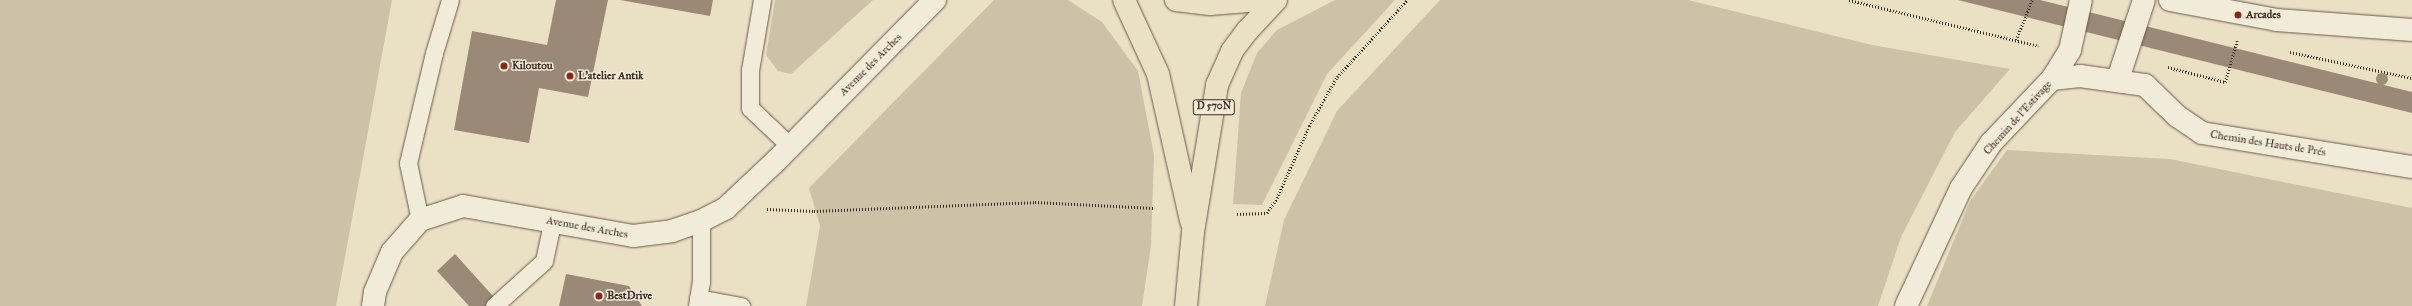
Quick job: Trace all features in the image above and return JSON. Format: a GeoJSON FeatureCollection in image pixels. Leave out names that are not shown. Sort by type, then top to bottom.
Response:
{"type":"FeatureCollection","features":[{"type":"Feature","properties":{"kind":"main road","name":"D 570N"},"geometry":{"type":"LineString","coordinates":[[1124,0],[1146,42],[1158,74],[1193,232]]}},
{"type":"Feature","properties":{"kind":"main road"},"geometry":{"type":"LineString","coordinates":[[1176,0],[1210,4],[1261,0]]}},
{"type":"Feature","properties":{"kind":"main road","name":"D 570N"},"geometry":{"type":"LineString","coordinates":[[1186,306],[1193,232],[1217,85],[1232,51],[1248,30],[1276,0]]}},
{"type":"Feature","properties":{"kind":"street","name":"Avenue des Arches"},"geometry":{"type":"LineString","coordinates":[[420,220],[463,206],[634,236],[666,232],[701,221],[726,208],[790,146],[935,0]]}},
{"type":"Feature","properties":{"kind":"street"},"geometry":{"type":"LineString","coordinates":[[2118,79],[2144,0]]}},
{"type":"Feature","properties":{"kind":"street"},"geometry":{"type":"LineString","coordinates":[[2170,0],[2277,20],[2412,30]]}},
{"type":"Feature","properties":{"kind":"street","name":"Chemin de l'Estivage"},"geometry":{"type":"LineString","coordinates":[[1906,306],[1961,188],[1991,143],[2052,79],[2070,50],[2080,6]]}},
{"type":"Feature","properties":{"kind":"street","name":"Chemin des Hauts de Prés"},"geometry":{"type":"LineString","coordinates":[[2052,79],[2080,76],[2118,79],[2145,85],[2177,116],[2202,133],[2412,167]]}},
{"type":"Feature","properties":{"kind":"street"},"geometry":{"type":"LineString","coordinates":[[373,306],[375,292],[392,252],[420,220]]}},
{"type":"Feature","properties":{"kind":"lane"},"geometry":{"type":"LineString","coordinates":[[420,220],[408,164],[434,53],[450,0]]}},
{"type":"Feature","properties":{"kind":"lane"},"geometry":{"type":"LineString","coordinates":[[762,0],[750,70],[750,108],[790,146]]}},
{"type":"Feature","properties":{"kind":"lane"},"geometry":{"type":"LineString","coordinates":[[701,221],[701,282],[697,302],[741,306]]}},
{"type":"Feature","properties":{"kind":"lane"},"geometry":{"type":"LineString","coordinates":[[494,306],[544,261],[552,222]]}},
{"type":"Feature","properties":{"kind":"path"},"geometry":{"type":"LineString","coordinates":[[1237,214],[1267,213],[1277,198],[1309,126],[1337,77],[1407,0]]}},
{"type":"Feature","properties":{"kind":"path"},"geometry":{"type":"LineString","coordinates":[[1849,0],[2045,48]]}},
{"type":"Feature","properties":{"kind":"path"},"geometry":{"type":"LineString","coordinates":[[2016,40],[2032,0]]}},
{"type":"Feature","properties":{"kind":"path"},"geometry":{"type":"LineString","coordinates":[[2164,66],[2225,82],[2237,40],[2244,42]]}},
{"type":"Feature","properties":{"kind":"path"},"geometry":{"type":"LineString","coordinates":[[2282,50],[2412,78]]}},
{"type":"Feature","properties":{"kind":"path"},"geometry":{"type":"LineString","coordinates":[[726,208],[814,211],[1035,202],[1154,208]]}},
{"type":"Feature","properties":{"kind":"shaded area"},"geometry":{"type":"Polygon","coordinates":[[[0,0],[392,0],[336,306],[0,306],[0,0]]]}},
{"type":"Feature","properties":{"kind":"shaded area"},"geometry":{"type":"Polygon","coordinates":[[[775,0],[873,0],[791,74],[778,71],[766,55],[775,0]]]}},
{"type":"Feature","properties":{"kind":"shaded area"},"geometry":{"type":"Polygon","coordinates":[[[994,0],[1068,0],[1102,22],[1138,71],[1154,155],[1151,246],[1142,306],[806,306],[820,226],[809,188],[994,0]]]}},
{"type":"Feature","properties":{"kind":"shaded area"},"geometry":{"type":"Polygon","coordinates":[[[1335,0],[1395,0],[1327,74],[1262,205],[1233,204],[1241,93],[1257,53],[1277,30],[1335,0]]]}},
{"type":"Feature","properties":{"kind":"shaded area"},"geometry":{"type":"Polygon","coordinates":[[[1440,0],[1688,0],[1872,45],[2010,69],[1955,132],[1901,237],[1878,306],[1265,306],[1284,220],[1337,111],[1440,0]]]}},
{"type":"Feature","properties":{"kind":"shaded area"},"geometry":{"type":"Polygon","coordinates":[[[2007,150],[2170,159],[2412,208],[2412,306],[1927,306],[1970,201],[2007,150]]]}},
{"type":"Feature","properties":{"kind":"building","name":"Kiloutou"},"geometry":{"type":"Polygon","coordinates":[[[556,0],[608,0],[588,97],[539,88],[529,143],[454,130],[472,31],[547,45],[556,0]]]}},
{"type":"Feature","properties":{"kind":"building"},"geometry":{"type":"Polygon","coordinates":[[[620,0],[713,0],[710,16],[620,0]]]}},
{"type":"Feature","properties":{"kind":"building"},"geometry":{"type":"Polygon","coordinates":[[[1958,0],[2040,0],[2412,92],[2412,113],[1958,0]]]}},
{"type":"Feature","properties":{"kind":"building"},"geometry":{"type":"Polygon","coordinates":[[[455,254],[502,306],[469,306],[437,271],[455,254]]]}},
{"type":"Feature","properties":{"kind":"building","name":"BestDrive"},"geometry":{"type":"Polygon","coordinates":[[[566,274],[629,286],[642,306],[559,306],[566,274]]]}},
{"type":"Feature","properties":{"kind":"place","name":"Arcades"},"geometry":{"type":"Point","coordinates":[2238,15]}},
{"type":"Feature","properties":{"kind":"place","name":"Kiloutou"},"geometry":{"type":"Point","coordinates":[504,66]}},
{"type":"Feature","properties":{"kind":"place","name":"L'atelier Antik"},"geometry":{"type":"Point","coordinates":[570,76]}},
{"type":"Feature","properties":{"kind":"place","name":"BestDrive"},"geometry":{"type":"Point","coordinates":[599,296]}}]}
